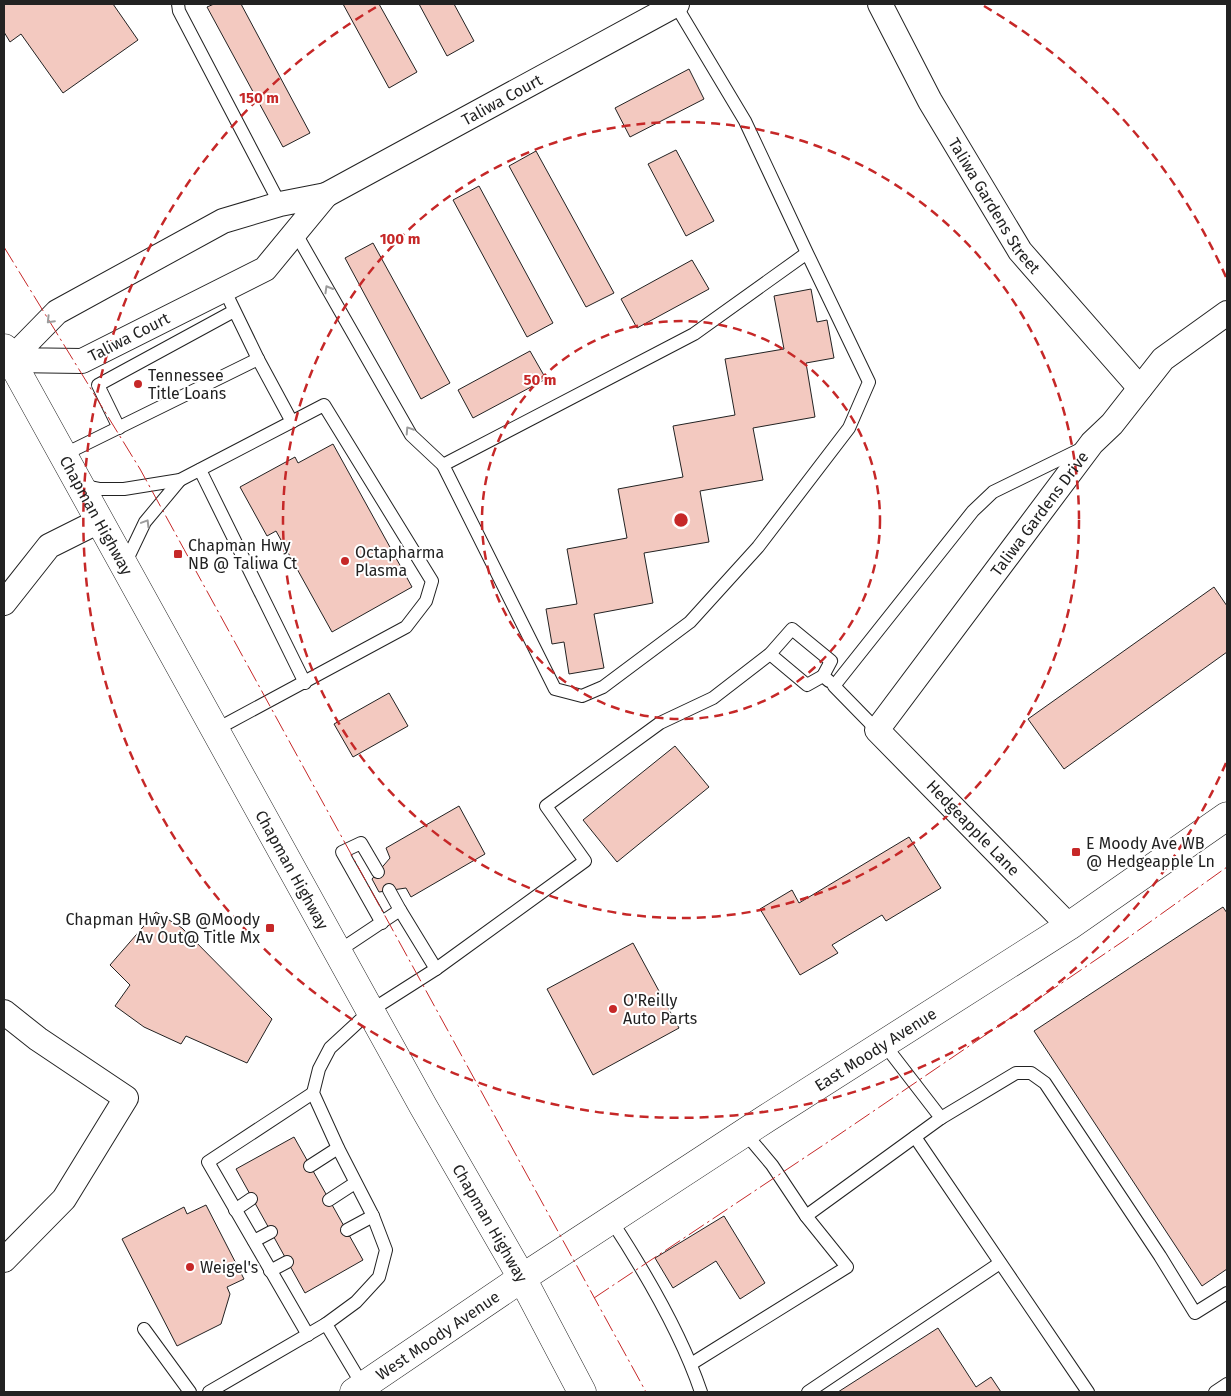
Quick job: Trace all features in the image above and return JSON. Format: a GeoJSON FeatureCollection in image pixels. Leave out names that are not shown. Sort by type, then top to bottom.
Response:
{"type":"FeatureCollection","features":[{"type":"Feature","properties":{"kind":"main road","name":"Chapman Highway"},"geometry":{"type":"LineString","coordinates":[[7,354],[337,952],[522,1278],[582,1392]]}},
{"type":"Feature","properties":{"kind":"main road","name":"East Moody Avenue"},"geometry":{"type":"LineString","coordinates":[[522,1278],[744,1133],[1069,926],[1227,816]]}},
{"type":"Feature","properties":{"kind":"main road","name":"West Moody Avenue"},"geometry":{"type":"LineString","coordinates":[[359,1389],[522,1278]]}},
{"type":"Feature","properties":{"kind":"street","name":"Taliwa Court"},"geometry":{"type":"LineString","coordinates":[[7,354],[57,312],[223,221],[280,204],[326,195],[676,4]]}},
{"type":"Feature","properties":{"kind":"street","name":"Taliwa Gardens Street"},"geometry":{"type":"LineString","coordinates":[[880,4],[930,101],[1020,251],[1140,388]]}},
{"type":"Feature","properties":{"kind":"street","name":"Taliwa Court"},"geometry":{"type":"LineString","coordinates":[[7,354],[82,361],[265,269],[326,195]]}},
{"type":"Feature","properties":{"kind":"street","name":"Taliwa Gardens Drive"},"geometry":{"type":"LineString","coordinates":[[877,730],[1092,444],[1112,424],[1162,359],[1224,314]]}},
{"type":"Feature","properties":{"kind":"street"},"geometry":{"type":"LineString","coordinates":[[4,602],[49,546],[99,521]]}},
{"type":"Feature","properties":{"kind":"street","name":"Hedgeapple Lane"},"geometry":{"type":"LineString","coordinates":[[877,730],[1069,926]]}},
{"type":"Feature","properties":{"kind":"street"},"geometry":{"type":"LineString","coordinates":[[4,1012],[38,1039],[126,1098],[64,1199],[4,1260]]}},
{"type":"Feature","properties":{"kind":"lane"},"geometry":{"type":"LineString","coordinates":[[178,4],[179,11],[280,204]]}},
{"type":"Feature","properties":{"kind":"lane"},"geometry":{"type":"LineString","coordinates":[[295,232],[411,435],[443,465],[554,689],[582,696],[603,687],[690,622],[758,547],[849,428],[870,382],[745,121],[676,4]]}},
{"type":"Feature","properties":{"kind":"lane"},"geometry":{"type":"LineString","coordinates":[[443,465],[694,334],[807,253]]}},
{"type":"Feature","properties":{"kind":"lane"},"geometry":{"type":"LineString","coordinates":[[224,289],[258,359],[292,422]]}},
{"type":"Feature","properties":{"kind":"lane"},"geometry":{"type":"LineString","coordinates":[[119,428],[98,385],[234,310]]}},
{"type":"Feature","properties":{"kind":"lane"},"geometry":{"type":"LineString","coordinates":[[63,455],[258,359]]}},
{"type":"Feature","properties":{"kind":"lane"},"geometry":{"type":"LineString","coordinates":[[79,484],[100,489],[124,489],[180,480],[324,405],[432,581],[426,601],[406,627],[215,730]]}},
{"type":"Feature","properties":{"kind":"lane"},"geometry":{"type":"LineString","coordinates":[[834,686],[972,511],[993,492],[1092,444]]}},
{"type":"Feature","properties":{"kind":"lane"},"geometry":{"type":"LineString","coordinates":[[200,470],[305,683]]}},
{"type":"Feature","properties":{"kind":"lane"},"geometry":{"type":"LineString","coordinates":[[124,566],[145,522],[180,480]]}},
{"type":"Feature","properties":{"kind":"lane"},"geometry":{"type":"LineString","coordinates":[[209,1392],[326,1324],[356,1302],[379,1277],[386,1250],[373,1216],[355,1183],[313,1093],[319,1069],[330,1048],[370,1011],[436,969],[585,861],[546,806],[660,724],[712,698],[770,654],[792,629],[831,661],[823,676],[807,686],[770,654]]}},
{"type":"Feature","properties":{"kind":"lane"},"geometry":{"type":"LineString","coordinates":[[823,676],[877,730]]}},
{"type":"Feature","properties":{"kind":"lane"},"geometry":{"type":"LineString","coordinates":[[378,872],[361,843],[342,852],[382,923]]}},
{"type":"Feature","properties":{"kind":"lane"},"geometry":{"type":"LineString","coordinates":[[389,890],[436,969]]}},
{"type":"Feature","properties":{"kind":"lane"},"geometry":{"type":"LineString","coordinates":[[337,952],[400,910]]}},
{"type":"Feature","properties":{"kind":"lane"},"geometry":{"type":"LineString","coordinates":[[884,1044],[941,1118]]}},
{"type":"Feature","properties":{"kind":"lane"},"geometry":{"type":"LineString","coordinates":[[806,1216],[941,1118],[1016,1073],[1031,1073],[1045,1083],[1160,1256],[1195,1313],[1227,1292]]}},
{"type":"Feature","properties":{"kind":"lane"},"geometry":{"type":"LineString","coordinates":[[308,1335],[234,1210],[208,1162],[313,1093]]}},
{"type":"Feature","properties":{"kind":"lane"},"geometry":{"type":"LineString","coordinates":[[691,1364],[847,1267],[806,1216],[772,1165],[744,1133]]}},
{"type":"Feature","properties":{"kind":"lane"},"geometry":{"type":"LineString","coordinates":[[915,1137],[1088,1392]]}},
{"type":"Feature","properties":{"kind":"lane"},"geometry":{"type":"LineString","coordinates":[[310,1166],[338,1148]]}},
{"type":"Feature","properties":{"kind":"lane"},"geometry":{"type":"LineString","coordinates":[[329,1200],[355,1183]]}},
{"type":"Feature","properties":{"kind":"lane"},"geometry":{"type":"LineString","coordinates":[[234,1210],[252,1199]]}},
{"type":"Feature","properties":{"kind":"lane"},"geometry":{"type":"LineString","coordinates":[[347,1230],[373,1216]]}},
{"type":"Feature","properties":{"kind":"lane"},"geometry":{"type":"LineString","coordinates":[[610,1220],[634,1256],[691,1364],[701,1392]]}},
{"type":"Feature","properties":{"kind":"lane"},"geometry":{"type":"LineString","coordinates":[[254,1242],[271,1232]]}},
{"type":"Feature","properties":{"kind":"lane"},"geometry":{"type":"LineString","coordinates":[[270,1271],[287,1262]]}},
{"type":"Feature","properties":{"kind":"lane"},"geometry":{"type":"LineString","coordinates":[[808,1392],[1000,1263]]}},
{"type":"Feature","properties":{"kind":"lane"},"geometry":{"type":"LineString","coordinates":[[326,1324],[359,1389]]}},
{"type":"Feature","properties":{"kind":"lane"},"geometry":{"type":"LineString","coordinates":[[144,1329],[190,1392]]}},
{"type":"Feature","properties":{"kind":"lane"},"geometry":{"type":"LineString","coordinates":[[1216,1392],[1227,1384]]}},
{"type":"Feature","properties":{"kind":"building"},"geometry":{"type":"Polygon","coordinates":[[[4,4],[113,4],[138,40],[63,93],[21,34],[10,42],[4,32],[4,4]]]}},
{"type":"Feature","properties":{"kind":"building"},"geometry":{"type":"Polygon","coordinates":[[[214,4],[241,4],[310,133],[283,147],[207,7],[214,4]]]}},
{"type":"Feature","properties":{"kind":"building"},"geometry":{"type":"Polygon","coordinates":[[[343,4],[379,4],[417,72],[389,88],[343,4]]]}},
{"type":"Feature","properties":{"kind":"building"},"geometry":{"type":"Polygon","coordinates":[[[419,4],[454,4],[474,41],[447,56],[419,4]]]}},
{"type":"Feature","properties":{"kind":"building"},"geometry":{"type":"Polygon","coordinates":[[[689,69],[704,99],[630,137],[615,108],[689,69]]]}},
{"type":"Feature","properties":{"kind":"building"},"geometry":{"type":"Polygon","coordinates":[[[676,150],[714,221],[686,236],[648,164],[676,150]]]}},
{"type":"Feature","properties":{"kind":"building"},"geometry":{"type":"Polygon","coordinates":[[[536,151],[614,293],[586,307],[509,166],[536,151]]]}},
{"type":"Feature","properties":{"kind":"building"},"geometry":{"type":"Polygon","coordinates":[[[479,186],[553,323],[527,337],[453,200],[479,186]]]}},
{"type":"Feature","properties":{"kind":"building"},"geometry":{"type":"Polygon","coordinates":[[[373,243],[450,383],[421,399],[345,258],[373,243]]]}},
{"type":"Feature","properties":{"kind":"building"},"geometry":{"type":"Polygon","coordinates":[[[692,260],[709,289],[637,328],[621,299],[692,260]]]}},
{"type":"Feature","properties":{"kind":"building"},"geometry":{"type":"Polygon","coordinates":[[[811,289],[817,322],[827,320],[834,358],[806,363],[815,417],[753,428],[763,480],[700,491],[709,542],[644,553],[653,603],[594,614],[604,668],[569,674],[564,642],[552,644],[546,609],[577,604],[567,549],[627,538],[618,489],[683,477],[673,426],[735,415],[725,359],[784,349],[774,296],[811,289]]]}},
{"type":"Feature","properties":{"kind":"building"},"geometry":{"type":"Polygon","coordinates":[[[530,351],[546,379],[473,418],[458,390],[530,351]]]}},
{"type":"Feature","properties":{"kind":"building","name":"Octapharma Plasma"},"geometry":{"type":"Polygon","coordinates":[[[333,444],[412,587],[332,632],[276,531],[267,536],[240,487],[295,457],[298,463],[333,444]]]}},
{"type":"Feature","properties":{"kind":"building"},"geometry":{"type":"Polygon","coordinates":[[[1214,587],[1227,606],[1227,652],[1064,769],[1028,719],[1214,587]]]}},
{"type":"Feature","properties":{"kind":"building"},"geometry":{"type":"Polygon","coordinates":[[[389,693],[408,726],[353,757],[334,724],[389,693]]]}},
{"type":"Feature","properties":{"kind":"building"},"geometry":{"type":"Polygon","coordinates":[[[675,746],[709,787],[617,862],[583,820],[675,746]]]}},
{"type":"Feature","properties":{"kind":"building"},"geometry":{"type":"Polygon","coordinates":[[[459,806],[485,854],[411,897],[406,888],[379,892],[372,879],[390,858],[386,848],[459,806]]]}},
{"type":"Feature","properties":{"kind":"building"},"geometry":{"type":"Polygon","coordinates":[[[909,837],[941,888],[886,921],[882,915],[832,945],[838,953],[800,975],[760,909],[792,890],[799,903],[909,837]]]}},
{"type":"Feature","properties":{"kind":"building"},"geometry":{"type":"Polygon","coordinates":[[[1223,907],[1227,913],[1227,1269],[1202,1286],[1034,1031],[1223,907]]]}},
{"type":"Feature","properties":{"kind":"building"},"geometry":{"type":"Polygon","coordinates":[[[156,912],[182,928],[272,1019],[247,1063],[186,1036],[181,1044],[144,1027],[115,1006],[130,985],[110,965],[156,912]]]}},
{"type":"Feature","properties":{"kind":"building","name":"O'Reilly Auto Parts"},"geometry":{"type":"Polygon","coordinates":[[[633,943],[679,1028],[593,1075],[547,989],[633,943]]]}},
{"type":"Feature","properties":{"kind":"building"},"geometry":{"type":"Polygon","coordinates":[[[294,1137],[363,1260],[305,1293],[236,1169],[294,1137]]]}},
{"type":"Feature","properties":{"kind":"building"},"geometry":{"type":"Polygon","coordinates":[[[206,1205],[244,1279],[227,1287],[230,1294],[221,1324],[177,1346],[122,1239],[184,1207],[187,1214],[206,1205]]]}},
{"type":"Feature","properties":{"kind":"building"},"geometry":{"type":"Polygon","coordinates":[[[724,1216],[765,1283],[740,1299],[716,1261],[673,1288],[655,1258],[724,1216]]]}},
{"type":"Feature","properties":{"kind":"building"},"geometry":{"type":"Polygon","coordinates":[[[938,1328],[976,1387],[991,1377],[1001,1392],[838,1392],[938,1328]]]}},
{"type":"Feature","properties":{"kind":"power"},"geometry":{"type":"LineString","coordinates":[[4,247],[140,469],[646,1392]]}},
{"type":"Feature","properties":{"kind":"power"},"geometry":{"type":"LineString","coordinates":[[594,1298],[834,1138],[1122,942],[1227,867]]}},
{"type":"Feature","properties":{"kind":"place","name":"Tennessee Title Loans"},"geometry":{"type":"Point","coordinates":[138,384]}},
{"type":"Feature","properties":{"kind":"place","name":"Chapman Hwy NB @ Taliwa Ct"},"geometry":{"type":"Point","coordinates":[178,554]}},
{"type":"Feature","properties":{"kind":"place","name":"Octapharma Plasma"},"geometry":{"type":"Point","coordinates":[345,561]}},
{"type":"Feature","properties":{"kind":"place","name":"E Moody Ave WB @ Hedgeapple Ln"},"geometry":{"type":"Point","coordinates":[1076,852]}},
{"type":"Feature","properties":{"kind":"place","name":"Chapman Hwy SB @Moody Av Out@ Title Mx"},"geometry":{"type":"Point","coordinates":[270,928]}},
{"type":"Feature","properties":{"kind":"place","name":"O'Reilly Auto Parts"},"geometry":{"type":"Point","coordinates":[613,1009]}},
{"type":"Feature","properties":{"kind":"place","name":"Weigel's"},"geometry":{"type":"Point","coordinates":[190,1267]}}]}
